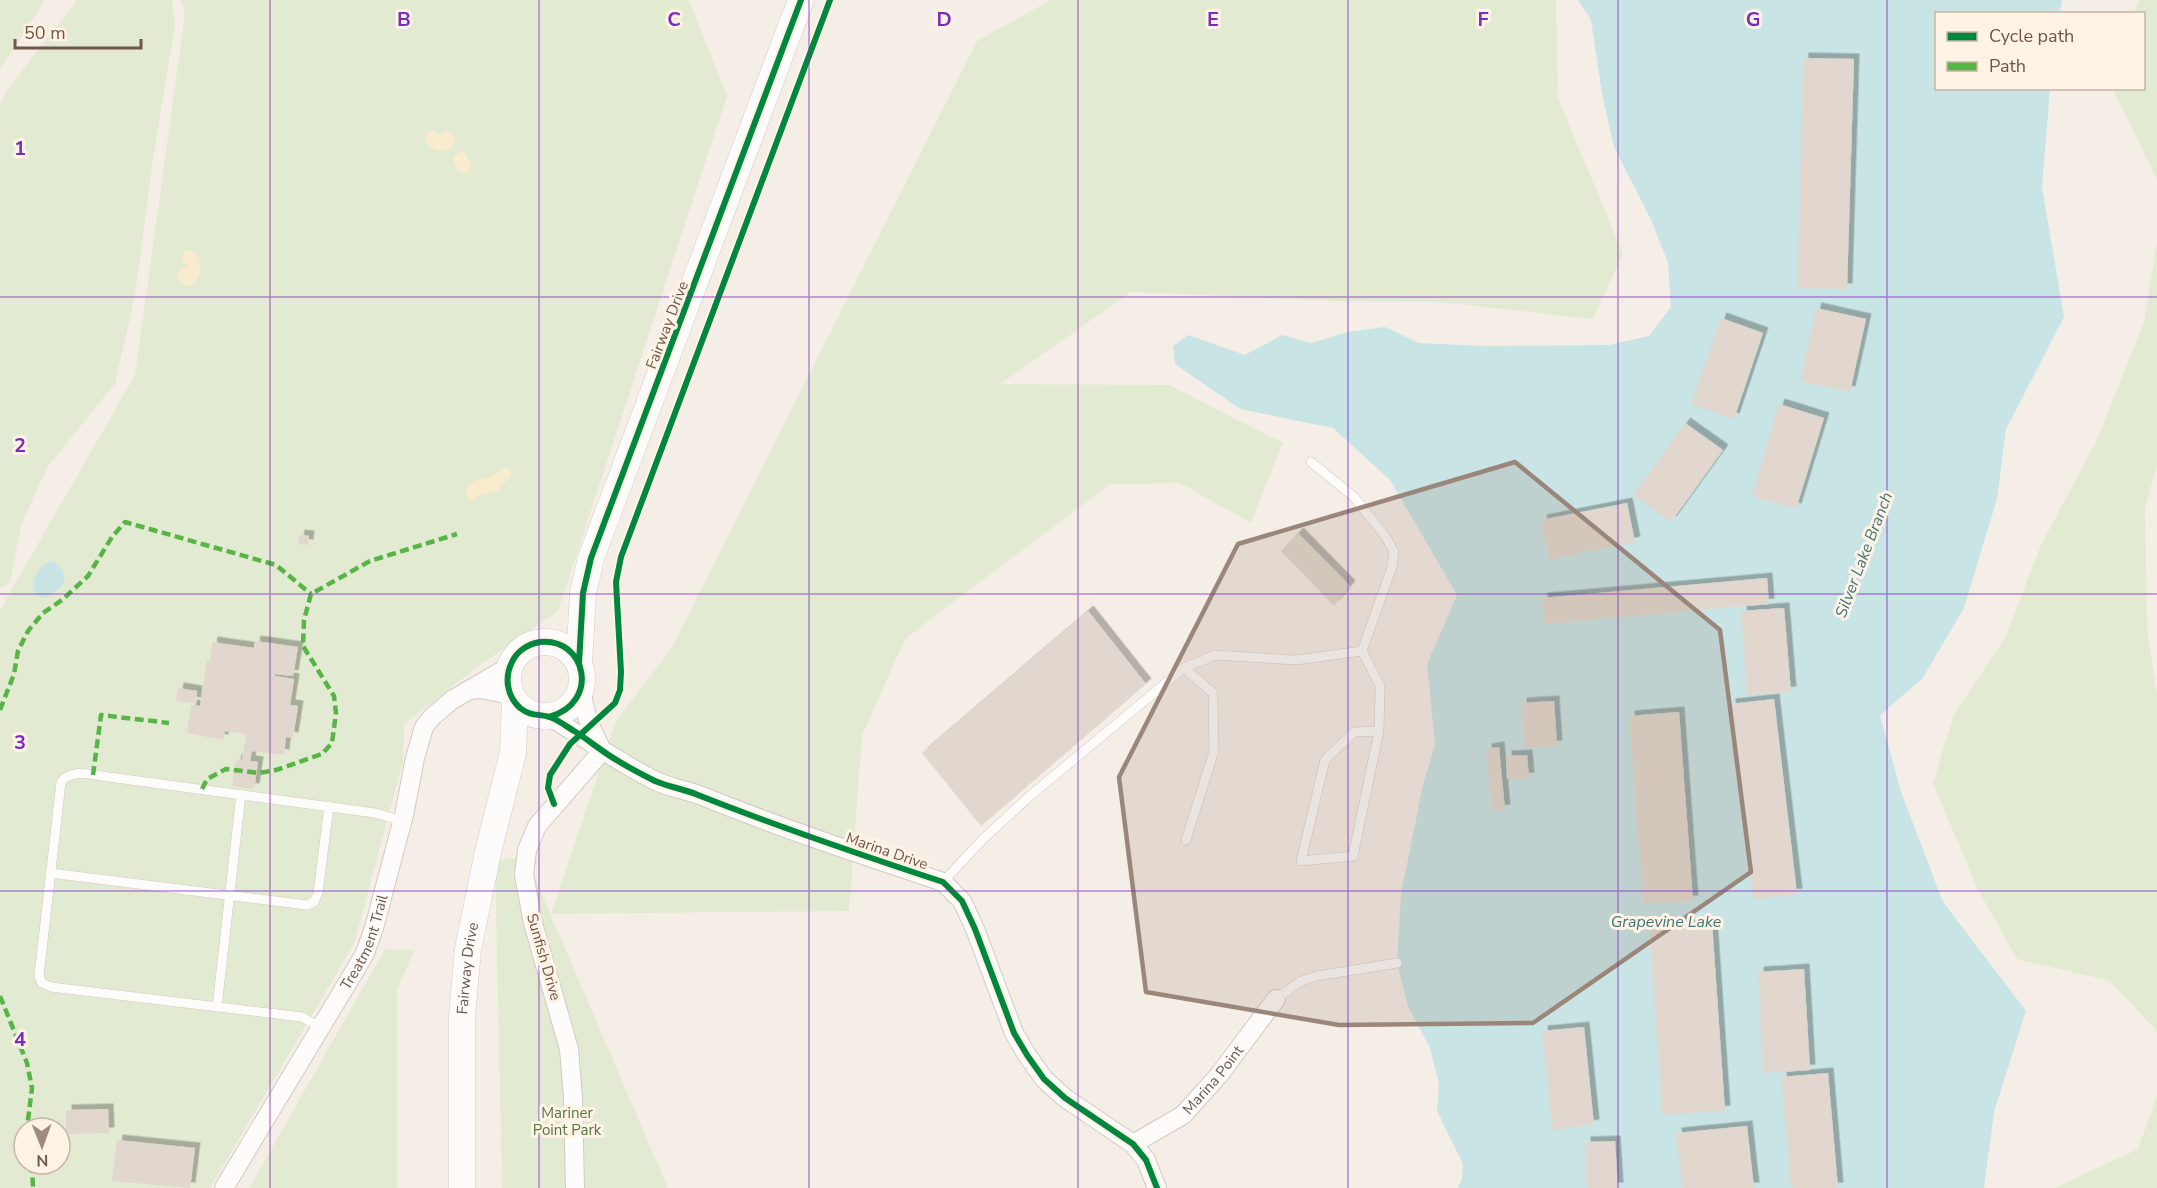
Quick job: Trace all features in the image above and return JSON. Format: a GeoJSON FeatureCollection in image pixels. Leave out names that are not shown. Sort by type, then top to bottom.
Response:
{"type":"FeatureCollection","features":[{"type":"Feature","properties":{"kind":"street","name":"Fairway Drive"},"geometry":{"type":"LineString","coordinates":[[462,1188],[462,1016],[468,949],[488,852],[513,753],[518,741],[544,716],[568,709],[577,700],[583,593],[591,558],[801,0]]}},
{"type":"Feature","properties":{"kind":"street","name":"Fairway Drive"},"geometry":{"type":"LineString","coordinates":[[513,753],[513,699],[507,675],[510,666],[514,657],[522,649],[541,642],[557,631],[568,619],[583,593]]}},
{"type":"Feature","properties":{"kind":"street"},"geometry":{"type":"LineString","coordinates":[[541,642],[552,642],[572,653],[580,676],[583,706],[589,725],[602,751]]}},
{"type":"Feature","properties":{"kind":"street","name":"Treatment Trail"},"geometry":{"type":"LineString","coordinates":[[224,1188],[365,953],[402,821],[414,758],[424,727],[441,708],[510,666]]}},
{"type":"Feature","properties":{"kind":"street"},"geometry":{"type":"LineString","coordinates":[[469,690],[482,689],[513,699],[529,714],[544,716]]}},
{"type":"Feature","properties":{"kind":"street","name":"Marina Drive"},"geometry":{"type":"LineString","coordinates":[[544,716],[579,734],[602,751],[656,781],[943,882],[962,901],[975,929],[1014,1033],[1027,1055],[1044,1079],[1065,1098],[1132,1144],[1146,1160],[1157,1188]]}},
{"type":"Feature","properties":{"kind":"street","name":"Sunfish Drive"},"geometry":{"type":"LineString","coordinates":[[575,1188],[573,1098],[569,1049],[533,922],[524,875],[527,850],[537,826],[602,751]]}},
{"type":"Feature","properties":{"kind":"street","name":"Marina Point"},"geometry":{"type":"LineString","coordinates":[[1132,1144],[1183,1115],[1220,1075],[1276,999]]}},
{"type":"Feature","properties":{"kind":"lane"},"geometry":{"type":"LineString","coordinates":[[1311,462],[1354,497],[1386,537],[1394,552],[1392,567],[1362,651],[1380,686],[1379,731],[1353,856],[1301,861],[1325,760],[1354,732],[1379,731]]}},
{"type":"Feature","properties":{"kind":"lane"},"geometry":{"type":"LineString","coordinates":[[943,882],[983,839],[1031,795],[1184,668],[1215,655],[1296,660],[1362,651]]}},
{"type":"Feature","properties":{"kind":"lane"},"geometry":{"type":"LineString","coordinates":[[1184,668],[1214,693],[1214,752],[1186,840]]}},
{"type":"Feature","properties":{"kind":"lane"},"geometry":{"type":"LineString","coordinates":[[320,1027],[303,1017],[51,987],[42,983],[39,976],[61,782],[65,777],[74,773],[93,775],[329,806],[375,813],[402,821]]}},
{"type":"Feature","properties":{"kind":"lane"},"geometry":{"type":"LineString","coordinates":[[217,1007],[241,794]]}},
{"type":"Feature","properties":{"kind":"lane"},"geometry":{"type":"LineString","coordinates":[[50,873],[307,905],[314,902],[318,893],[329,806]]}},
{"type":"Feature","properties":{"kind":"lane"},"geometry":{"type":"LineString","coordinates":[[1276,999],[1301,981],[1317,976],[1396,963]]}},
{"type":"Feature","properties":{"kind":"highlighted area"},"geometry":{"type":"Polygon","coordinates":[[[1515,462],[1720,630],[1751,872],[1533,1023],[1339,1025],[1146,992],[1119,777],[1238,544],[1515,462]]]}},
{"type":"Feature","properties":{"kind":"green space"},"geometry":{"type":"Polygon","coordinates":[[[0,0],[45,0],[0,70],[0,0]]]}},
{"type":"Feature","properties":{"kind":"green space"},"geometry":{"type":"Polygon","coordinates":[[[77,0],[172,0],[175,25],[153,159],[135,295],[115,384],[48,466],[21,525],[10,583],[0,588],[0,104],[7,90],[77,0]]]}},
{"type":"Feature","properties":{"kind":"green space"},"geometry":{"type":"Polygon","coordinates":[[[181,0],[689,0],[727,96],[558,611],[483,663],[404,724],[403,762],[354,944],[210,1188],[0,1188],[0,610],[135,375],[185,14],[181,0]]]}},
{"type":"Feature","properties":{"kind":"green space"},"geometry":{"type":"Polygon","coordinates":[[[1051,0],[1556,0],[1558,98],[1623,254],[1593,319],[1439,302],[1334,301],[1131,292],[1000,384],[1169,385],[1283,443],[1251,523],[1180,483],[1110,484],[905,639],[862,736],[849,911],[551,914],[616,721],[671,649],[977,41],[1051,0]]]}},
{"type":"Feature","properties":{"kind":"green space"},"geometry":{"type":"Polygon","coordinates":[[[2139,0],[2157,0],[2157,180],[2113,90],[2145,90],[2145,12],[2134,12],[2139,0]]]}},
{"type":"Feature","properties":{"kind":"green space"},"geometry":{"type":"Polygon","coordinates":[[[2157,242],[2157,464],[2145,509],[2147,628],[2157,696],[2157,1031],[2110,981],[2017,959],[1977,888],[1933,783],[1954,714],[2004,640],[2041,545],[2097,440],[2144,322],[2157,242]]]}},
{"type":"Feature","properties":{"kind":"green space","name":"Mariner Point Park"},"geometry":{"type":"Polygon","coordinates":[[[526,857],[668,1188],[502,1188],[495,860],[526,857]]]}},
{"type":"Feature","properties":{"kind":"green space"},"geometry":{"type":"Polygon","coordinates":[[[385,949],[415,950],[397,989],[397,1188],[249,1188],[385,949]]]}},
{"type":"Feature","properties":{"kind":"green space"},"geometry":{"type":"Polygon","coordinates":[[[2157,1096],[2157,1188],[2055,1188],[2138,1149],[2157,1096]]]}},
{"type":"Feature","properties":{"kind":"sand"},"geometry":{"type":"Polygon","coordinates":[[[435,130],[440,135],[447,131],[452,133],[456,140],[450,149],[441,151],[428,144],[425,140],[426,136],[435,130]]]}},
{"type":"Feature","properties":{"kind":"sand"},"geometry":{"type":"Polygon","coordinates":[[[461,151],[465,153],[471,165],[469,172],[464,174],[459,171],[453,160],[453,157],[461,151]]]}},
{"type":"Feature","properties":{"kind":"sand"},"geometry":{"type":"Polygon","coordinates":[[[186,250],[197,255],[200,265],[198,277],[190,286],[184,286],[176,277],[178,271],[187,266],[182,259],[186,250]]]}},
{"type":"Feature","properties":{"kind":"sand"},"geometry":{"type":"Polygon","coordinates":[[[504,468],[510,469],[511,475],[498,491],[483,494],[473,500],[468,499],[466,490],[470,484],[504,468]]]}},
{"type":"Feature","properties":{"kind":"water","name":"Grapevine Lake"},"geometry":{"type":"Polygon","coordinates":[[[1578,0],[2062,0],[2060,12],[1935,12],[1935,90],[2050,90],[2042,187],[2064,317],[2006,429],[1997,499],[1964,608],[1922,679],[1880,715],[1901,792],[1943,902],[2026,1011],[1994,1112],[1984,1188],[1458,1188],[1462,1180],[1463,1164],[1437,1111],[1439,1084],[1430,1048],[1408,1007],[1397,963],[1401,894],[1423,785],[1435,745],[1427,664],[1457,595],[1390,480],[1333,428],[1240,409],[1175,364],[1173,346],[1188,335],[1245,355],[1282,335],[1311,343],[1348,332],[1385,327],[1419,343],[1483,346],[1609,345],[1649,336],[1671,307],[1668,263],[1652,222],[1614,147],[1602,94],[1591,20],[1578,0]]]}},
{"type":"Feature","properties":{"kind":"water"},"geometry":{"type":"Polygon","coordinates":[[[49,561],[61,567],[65,579],[61,587],[47,598],[36,595],[34,580],[41,568],[49,561]]]}},
{"type":"Feature","properties":{"kind":"building"},"geometry":{"type":"Polygon","coordinates":[[[1803,58],[1854,59],[1847,289],[1797,288],[1803,58]]]}},
{"type":"Feature","properties":{"kind":"building"},"geometry":{"type":"Polygon","coordinates":[[[1816,308],[1866,319],[1850,392],[1800,381],[1816,308]]]}},
{"type":"Feature","properties":{"kind":"building"},"geometry":{"type":"Polygon","coordinates":[[[1721,318],[1763,333],[1734,419],[1691,404],[1721,318]]]}},
{"type":"Feature","properties":{"kind":"building"},"geometry":{"type":"Polygon","coordinates":[[[1779,404],[1824,418],[1796,509],[1752,496],[1779,404]]]}},
{"type":"Feature","properties":{"kind":"building"},"geometry":{"type":"Polygon","coordinates":[[[1685,423],[1723,450],[1671,522],[1633,495],[1685,423]]]}},
{"type":"Feature","properties":{"kind":"building"},"geometry":{"type":"Polygon","coordinates":[[[1627,503],[1635,542],[1549,560],[1541,520],[1627,503]]]}},
{"type":"Feature","properties":{"kind":"building"},"geometry":{"type":"Polygon","coordinates":[[[1298,533],[1350,586],[1334,606],[1281,551],[1298,533]]]}},
{"type":"Feature","properties":{"kind":"building"},"geometry":{"type":"Polygon","coordinates":[[[299,535],[309,536],[308,545],[298,544],[299,535]]]}},
{"type":"Feature","properties":{"kind":"building"},"geometry":{"type":"Polygon","coordinates":[[[1767,578],[1769,604],[1544,624],[1542,598],[1767,578]]]}},
{"type":"Feature","properties":{"kind":"building"},"geometry":{"type":"Polygon","coordinates":[[[1784,608],[1791,692],[1747,695],[1741,611],[1784,608]]]}},
{"type":"Feature","properties":{"kind":"building"},"geometry":{"type":"Polygon","coordinates":[[[1088,611],[1146,684],[981,826],[922,753],[1088,611]]]}},
{"type":"Feature","properties":{"kind":"building"},"geometry":{"type":"Polygon","coordinates":[[[255,641],[298,647],[293,676],[275,674],[275,676],[294,679],[290,705],[298,706],[293,738],[286,737],[284,755],[252,751],[250,761],[258,762],[254,789],[232,786],[236,759],[242,760],[246,734],[225,731],[223,740],[187,733],[191,705],[200,706],[212,642],[254,648],[255,641]]]}},
{"type":"Feature","properties":{"kind":"building"},"geometry":{"type":"Polygon","coordinates":[[[178,688],[197,691],[196,703],[176,701],[178,688]]]}},
{"type":"Feature","properties":{"kind":"building"},"geometry":{"type":"Polygon","coordinates":[[[1774,699],[1797,894],[1753,899],[1730,704],[1774,699]]]}},
{"type":"Feature","properties":{"kind":"building"},"geometry":{"type":"Polygon","coordinates":[[[1554,701],[1557,746],[1524,748],[1521,703],[1554,701]]]}},
{"type":"Feature","properties":{"kind":"building"},"geometry":{"type":"Polygon","coordinates":[[[1679,712],[1693,901],[1643,904],[1629,716],[1679,712]]]}},
{"type":"Feature","properties":{"kind":"building"},"geometry":{"type":"Polygon","coordinates":[[[1499,747],[1505,810],[1492,811],[1486,749],[1499,747]]]}},
{"type":"Feature","properties":{"kind":"building"},"geometry":{"type":"Polygon","coordinates":[[[1527,755],[1529,778],[1507,779],[1506,756],[1527,755]]]}},
{"type":"Feature","properties":{"kind":"building"},"geometry":{"type":"Polygon","coordinates":[[[1712,923],[1725,1111],[1662,1115],[1649,927],[1712,923]]]}},
{"type":"Feature","properties":{"kind":"building"},"geometry":{"type":"Polygon","coordinates":[[[1804,969],[1810,1070],[1763,1073],[1758,972],[1804,969]]]}},
{"type":"Feature","properties":{"kind":"building"},"geometry":{"type":"Polygon","coordinates":[[[1584,1027],[1594,1125],[1552,1130],[1542,1031],[1584,1027]]]}},
{"type":"Feature","properties":{"kind":"building"},"geometry":{"type":"Polygon","coordinates":[[[1828,1073],[1838,1188],[1791,1188],[1781,1077],[1828,1073]]]}},
{"type":"Feature","properties":{"kind":"building"},"geometry":{"type":"Polygon","coordinates":[[[108,1109],[109,1133],[72,1134],[72,1116],[66,1116],[66,1110],[108,1109]]]}},
{"type":"Feature","properties":{"kind":"building"},"geometry":{"type":"Polygon","coordinates":[[[1747,1126],[1754,1188],[1682,1188],[1676,1133],[1747,1126]]]}},
{"type":"Feature","properties":{"kind":"building"},"geometry":{"type":"Polygon","coordinates":[[[117,1140],[195,1148],[190,1188],[112,1181],[117,1140]]]}},
{"type":"Feature","properties":{"kind":"building"},"geometry":{"type":"Polygon","coordinates":[[[1615,1141],[1618,1188],[1587,1188],[1585,1142],[1615,1141]]]}},
{"type":"Feature","properties":{"kind":"marked path"},"geometry":{"type":"LineString","coordinates":[[0,710],[14,674],[18,651],[28,631],[43,613],[62,600],[88,576],[112,537],[125,522],[276,565],[311,594]]}},
{"type":"Feature","properties":{"kind":"marked path"},"geometry":{"type":"LineString","coordinates":[[202,789],[207,779],[226,769],[259,773],[276,770],[322,754],[332,743],[336,713],[334,696],[303,646],[304,620],[311,594],[370,561],[457,534]]}},
{"type":"Feature","properties":{"kind":"marked path"},"geometry":{"type":"LineString","coordinates":[[93,775],[101,715],[169,723]]}},
{"type":"Feature","properties":{"kind":"marked path"},"geometry":{"type":"LineString","coordinates":[[0,996],[27,1063],[32,1088],[28,1116]]}},
{"type":"Feature","properties":{"kind":"marked path"},"geometry":{"type":"LineString","coordinates":[[32,1176],[33,1188]]}},
{"type":"Feature","properties":{"kind":"cycle path"},"geometry":{"type":"LineString","coordinates":[[579,663],[583,593],[591,558],[801,0]]}},
{"type":"Feature","properties":{"kind":"cycle path"},"geometry":{"type":"LineString","coordinates":[[554,804],[548,788],[550,775],[570,744],[615,703],[620,690],[616,582],[621,557],[830,0]]}},
{"type":"Feature","properties":{"kind":"cycle path"},"geometry":{"type":"LineString","coordinates":[[549,717],[565,710],[576,699],[581,686],[581,672],[577,660],[568,650],[556,643],[540,642],[531,644],[520,651],[514,658],[508,674],[508,686],[512,698],[524,711],[556,720],[613,758],[655,781],[943,882],[962,901],[975,929],[1014,1033],[1027,1055],[1044,1079],[1065,1098],[1133,1144],[1146,1160],[1157,1188]]}},
{"type":"Feature","properties":{"kind":"water label","name":"Silver Lake Branch"},"geometry":{"type":"Point","coordinates":[1864,555]}}]}
